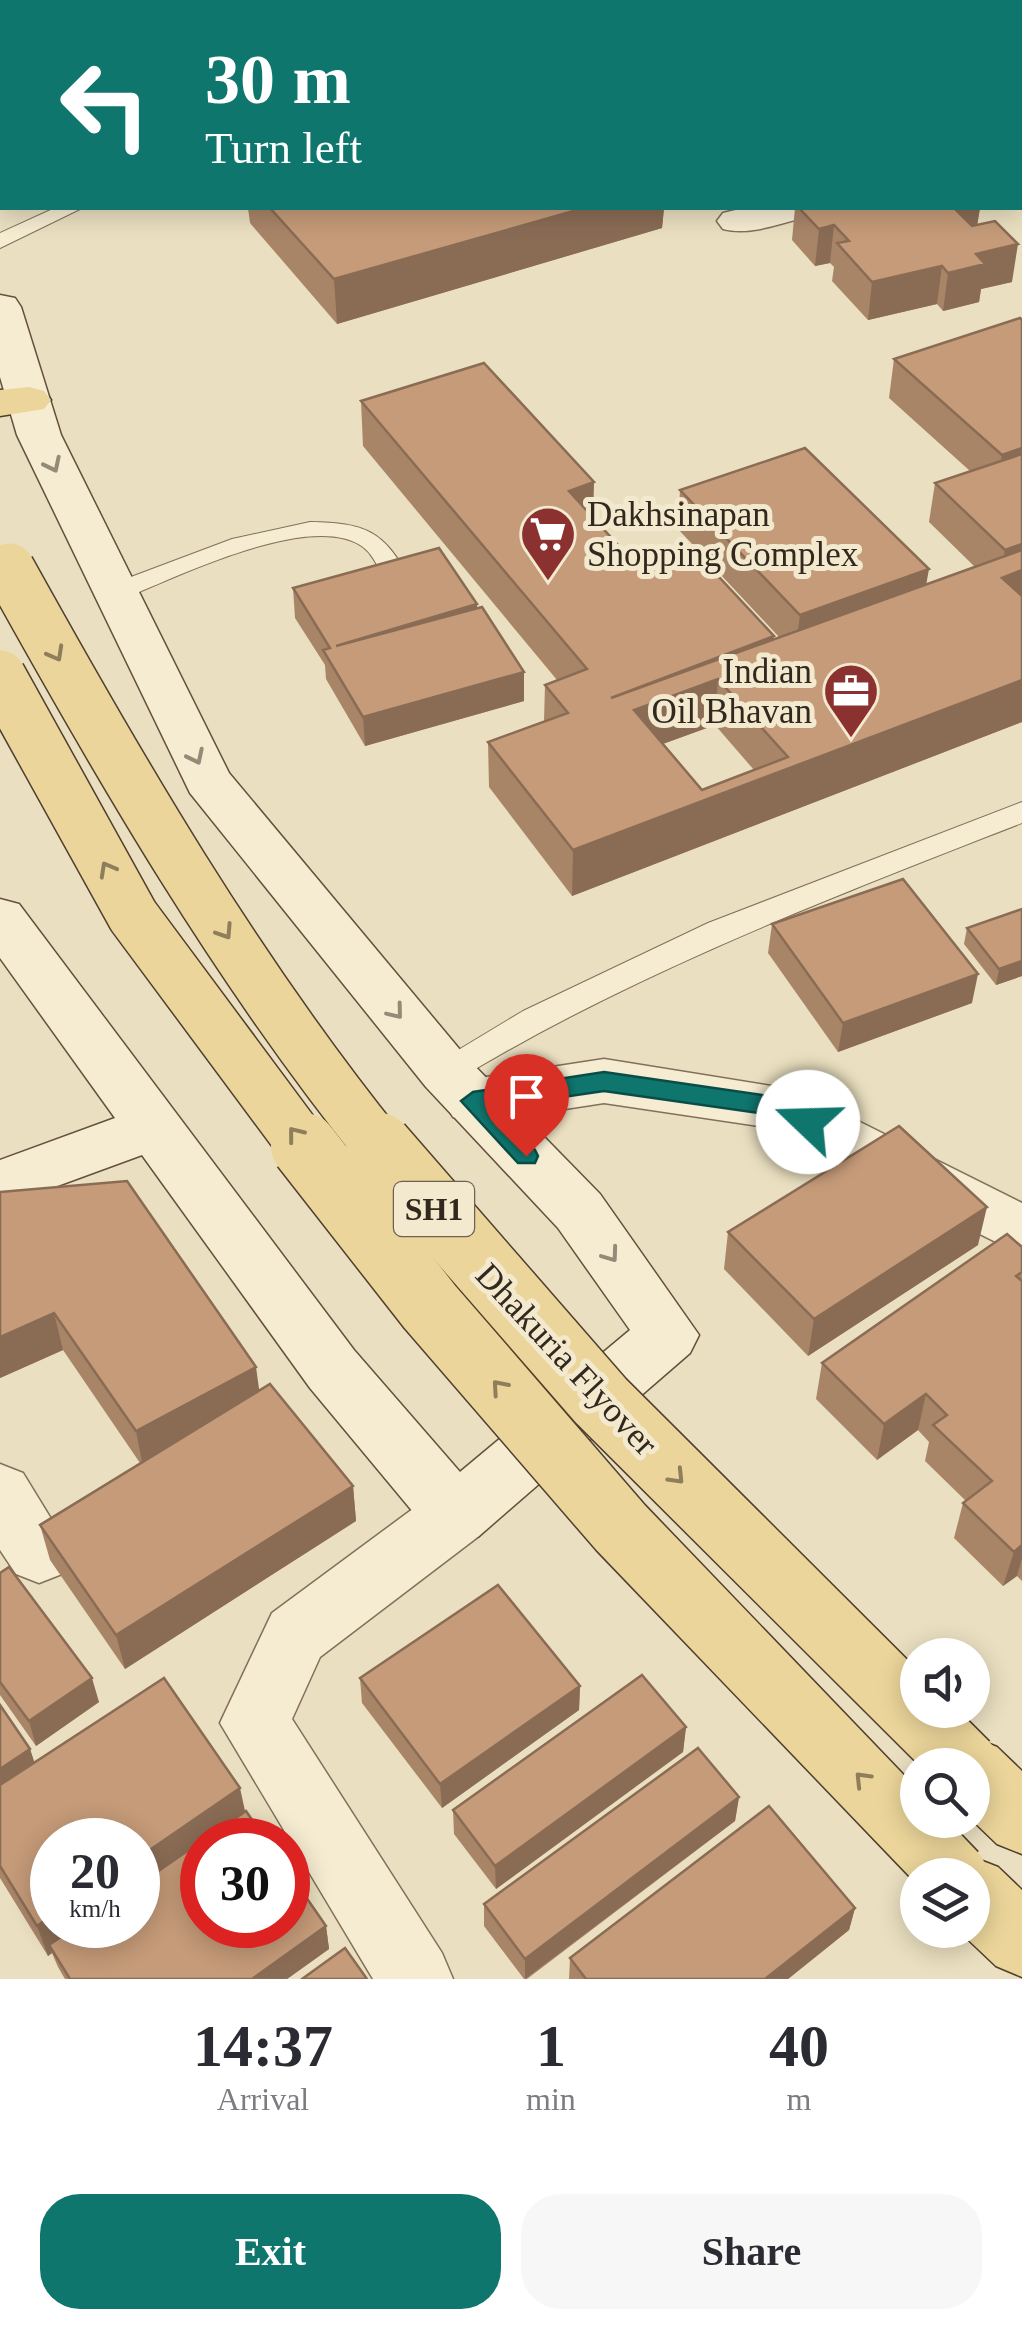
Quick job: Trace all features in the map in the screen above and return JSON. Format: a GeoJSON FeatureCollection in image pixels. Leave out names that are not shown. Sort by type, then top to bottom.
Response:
{"type":"FeatureCollection","features":[{"type":"Feature","properties":{"kind":"main road","name":"Dhakuria Flyover"},"geometry":{"type":"LineString","coordinates":[[5,560],[152,818],[272,1006],[380,1144],[506,1298],[793,1599],[948,1748]]}},
{"type":"Feature","properties":{"kind":"main road","name":"Dhakuria Flyover"},"geometry":{"type":"LineString","coordinates":[[0,676],[134,916],[258,1088],[430,1306],[621,1528],[938,1858]]}},
{"type":"Feature","properties":{"kind":"main road"},"geometry":{"type":"LineString","coordinates":[[990,1788],[1022,1819]]}},
{"type":"Feature","properties":{"kind":"main road"},"geometry":{"type":"LineString","coordinates":[[990,1910],[1022,1940]]}},
{"type":"Feature","properties":{"kind":"street"},"geometry":{"type":"LineString","coordinates":[[737,220],[785,210]]}},
{"type":"Feature","properties":{"kind":"street"},"geometry":{"type":"LineString","coordinates":[[0,307],[15,402],[39,435],[208,781],[460,1087],[579,1212],[668,1335],[456,1515],[296,1635],[255,1723],[416,1979]]}},
{"type":"Feature","properties":{"kind":"street"},"geometry":{"type":"LineString","coordinates":[[0,918],[332,1369],[456,1515]]}},
{"type":"Feature","properties":{"kind":"street"},"geometry":{"type":"LineString","coordinates":[[460,1087],[604,1082],[776,1106],[1022,1231]]}},
{"type":"Feature","properties":{"kind":"street"},"geometry":{"type":"LineString","coordinates":[[0,1184],[152,1128]]}},
{"type":"Feature","properties":{"kind":"street"},"geometry":{"type":"LineString","coordinates":[[0,1492],[39,1553]]}},
{"type":"Feature","properties":{"kind":"lane"},"geometry":{"type":"LineString","coordinates":[[0,241],[66,210]]}},
{"type":"Feature","properties":{"kind":"lane"},"geometry":{"type":"LineString","coordinates":[[116,592],[238,548],[316,527],[337,528],[368,539],[379,548],[397,580]]}},
{"type":"Feature","properties":{"kind":"lane"},"geometry":{"type":"LineString","coordinates":[[460,1087],[534,1020],[718,931],[1022,812]]}},
{"type":"Feature","properties":{"kind":"building"},"geometry":{"type":"Polygon","coordinates":[[[272,210],[577,210],[334,279],[272,210]]]}},
{"type":"Feature","properties":{"kind":"building"},"geometry":{"type":"Polygon","coordinates":[[[801,210],[963,210],[957,211],[972,226],[995,221],[1018,244],[976,254],[985,264],[948,273],[942,266],[872,282],[837,243],[849,241],[834,225],[819,229],[801,210]]]}},
{"type":"Feature","properties":{"kind":"building"},"geometry":{"type":"Polygon","coordinates":[[[1020,318],[1022,448],[1002,455],[894,359],[1020,318]]]}},
{"type":"Feature","properties":{"kind":"building"},"geometry":{"type":"Polygon","coordinates":[[[484,363],[594,482],[569,491],[637,566],[691,547],[774,636],[611,698],[1022,550],[1022,570],[1002,578],[1022,596],[1022,680],[573,850],[488,742],[568,713],[545,685],[587,669],[361,401],[484,363]],[[718,679],[634,710],[702,790],[788,757],[718,679]]]}},
{"type":"Feature","properties":{"kind":"building"},"geometry":{"type":"Polygon","coordinates":[[[805,448],[929,569],[800,615],[680,490],[805,448]]]}},
{"type":"Feature","properties":{"kind":"building"},"geometry":{"type":"Polygon","coordinates":[[[1022,454],[1022,544],[1005,550],[935,483],[1022,454]]]}},
{"type":"Feature","properties":{"kind":"building"},"geometry":{"type":"Polygon","coordinates":[[[439,548],[477,604],[336,646],[482,607],[524,672],[363,717],[323,650],[330,648],[293,588],[439,548]]]}},
{"type":"Feature","properties":{"kind":"building"},"geometry":{"type":"Polygon","coordinates":[[[903,879],[978,974],[843,1023],[772,924],[903,879]]]}},
{"type":"Feature","properties":{"kind":"building"},"geometry":{"type":"Polygon","coordinates":[[[1022,909],[1022,961],[999,969],[967,928],[1022,909]]]}},
{"type":"Feature","properties":{"kind":"building"},"geometry":{"type":"Polygon","coordinates":[[[899,1126],[987,1207],[814,1319],[728,1232],[899,1126]]]}},
{"type":"Feature","properties":{"kind":"building"},"geometry":{"type":"Polygon","coordinates":[[[127,1181],[256,1367],[136,1431],[54,1313],[0,1337],[0,1192],[127,1181]]]}},
{"type":"Feature","properties":{"kind":"building"},"geometry":{"type":"Polygon","coordinates":[[[1007,1234],[1022,1247],[1022,1272],[1016,1276],[1022,1281],[1022,1545],[1014,1552],[963,1503],[992,1481],[933,1425],[947,1415],[926,1394],[884,1424],[822,1363],[1007,1234]]]}},
{"type":"Feature","properties":{"kind":"building"},"geometry":{"type":"Polygon","coordinates":[[[270,1384],[353,1486],[116,1635],[40,1525],[270,1384]]]}},
{"type":"Feature","properties":{"kind":"building"},"geometry":{"type":"Polygon","coordinates":[[[9,1567],[92,1678],[29,1721],[0,1682],[0,1573],[9,1567]]]}},
{"type":"Feature","properties":{"kind":"building"},"geometry":{"type":"Polygon","coordinates":[[[498,1585],[580,1686],[440,1784],[360,1678],[498,1585]]]}},
{"type":"Feature","properties":{"kind":"building"},"geometry":{"type":"Polygon","coordinates":[[[642,1675],[686,1727],[495,1866],[453,1810],[642,1675]]]}},
{"type":"Feature","properties":{"kind":"building"},"geometry":{"type":"Polygon","coordinates":[[[164,1678],[240,1788],[196,1818],[180,1818],[180,1829],[160,1843],[160,1818],[30,1818],[30,1915],[0,1866],[0,1785],[164,1678]]]}},
{"type":"Feature","properties":{"kind":"building"},"geometry":{"type":"Polygon","coordinates":[[[0,1705],[30,1749],[0,1769],[0,1705]]]}},
{"type":"Feature","properties":{"kind":"building"},"geometry":{"type":"Polygon","coordinates":[[[698,1748],[739,1797],[525,1959],[484,1904],[698,1748]]]}},
{"type":"Feature","properties":{"kind":"building"},"geometry":{"type":"Polygon","coordinates":[[[769,1806],[855,1908],[765,1979],[586,1979],[570,1958],[769,1806]]]}},
{"type":"Feature","properties":{"kind":"building"},"geometry":{"type":"Polygon","coordinates":[[[180,1856],[180,1948],[295,1948],[252,1979],[70,1979],[51,1948],[160,1948],[160,1870],[180,1856]]]}},
{"type":"Feature","properties":{"kind":"building"},"geometry":{"type":"Polygon","coordinates":[[[310,1903],[326,1926],[310,1937],[310,1903]]]}},
{"type":"Feature","properties":{"kind":"building"},"geometry":{"type":"Polygon","coordinates":[[[345,1948],[367,1979],[302,1979],[345,1948]]]}},
{"type":"Feature","properties":{"kind":"place","name":"Dakhsinapan Shopping Complex"},"geometry":{"type":"Point","coordinates":[548,583]}},
{"type":"Feature","properties":{"kind":"place","name":"Indian Oil Bhavan"},"geometry":{"type":"Point","coordinates":[851,740]}},
{"type":"Feature","properties":{"kind":"route"},"geometry":{"type":"LineString","coordinates":[[526,1156],[473,1101],[604,1082],[776,1106],[808,1122]]}}]}
